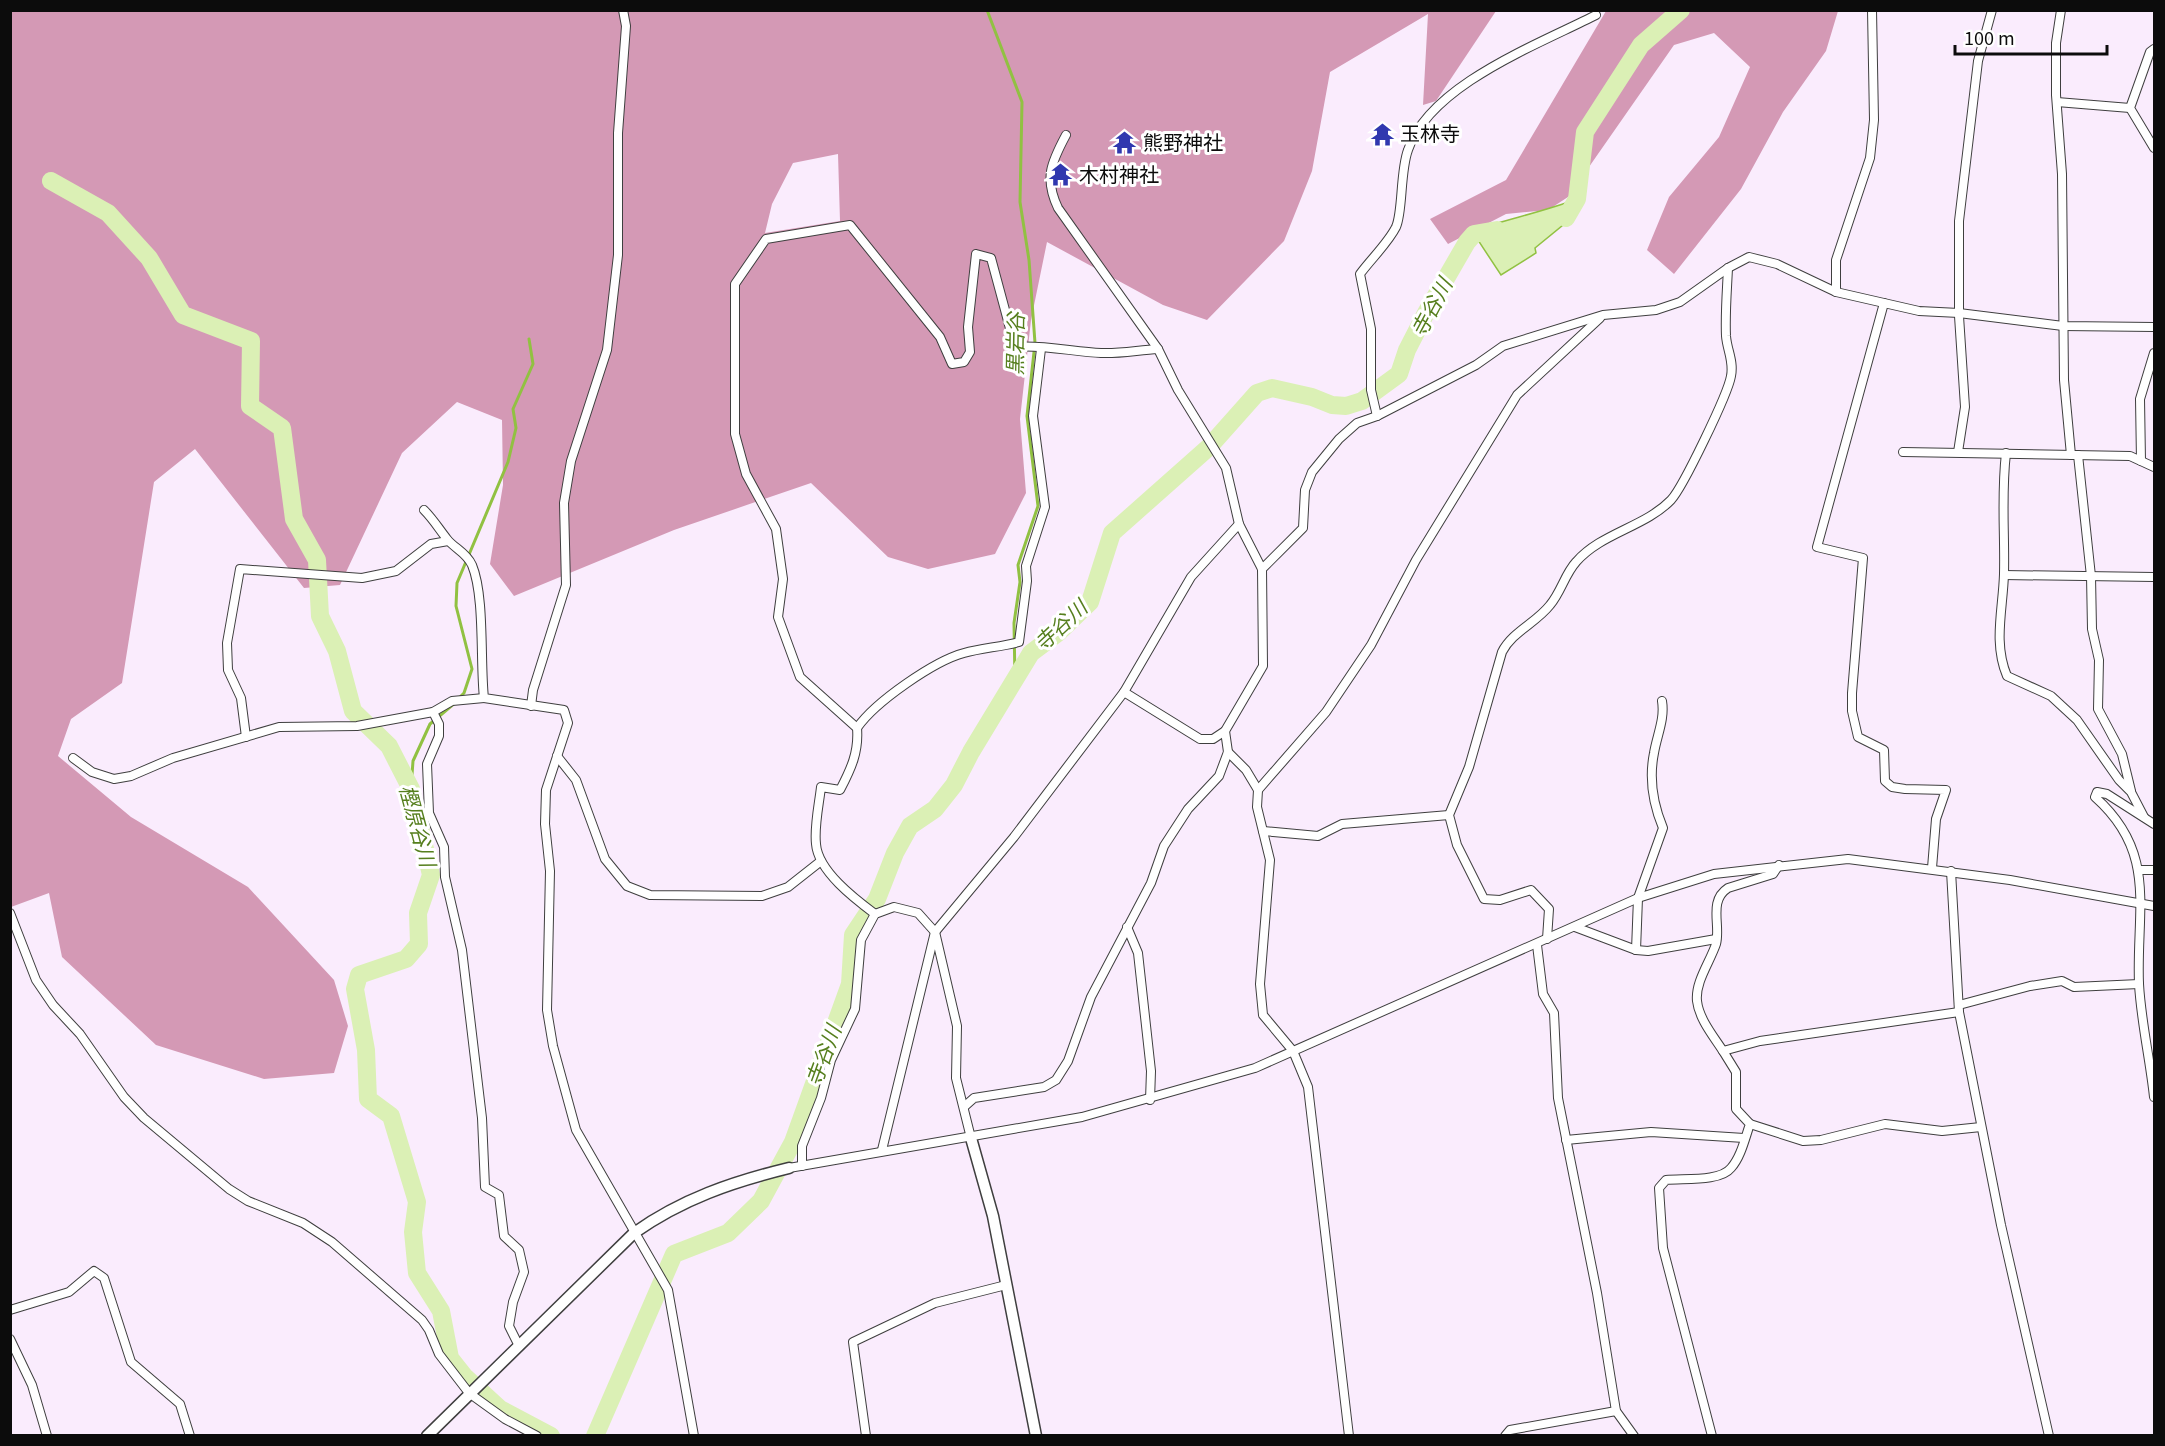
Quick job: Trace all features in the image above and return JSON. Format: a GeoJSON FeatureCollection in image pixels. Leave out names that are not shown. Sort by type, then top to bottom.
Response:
{"type":"FeatureCollection","features":[{"type":"Feature","properties":{"kind":"street"},"geometry":{"type":"LineString","coordinates":[[531,706],[533,690],[566,585],[564,502],[572,460],[607,350],[612,316],[618,255],[618,133],[626,26],[623,10]]}},
{"type":"Feature","properties":{"kind":"street"},"geometry":{"type":"LineString","coordinates":[[1836,292],[1836,260],[1870,158],[1874,120],[1872,10]]}},
{"type":"Feature","properties":{"kind":"street"},"geometry":{"type":"LineString","coordinates":[[1958,452],[1965,407],[1959,313],[1959,221],[1978,61],[1992,10]]}},
{"type":"Feature","properties":{"kind":"street"},"geometry":{"type":"LineString","coordinates":[[2061,10],[2056,43],[2056,102],[2062,174],[2063,326],[2075,455],[2091,576],[2092,629],[2099,660],[2098,709],[2122,754],[2131,792],[2144,817]]}},
{"type":"Feature","properties":{"kind":"street"},"geometry":{"type":"LineString","coordinates":[[1377,416],[1372,394],[1371,329],[1360,274],[1397,225],[1402,172],[1408,148],[1423,120],[1457,88],[1596,15]]}},
{"type":"Feature","properties":{"kind":"street"},"geometry":{"type":"LineString","coordinates":[[2130,108],[2150,52],[2154,49]]}},
{"type":"Feature","properties":{"kind":"street"},"geometry":{"type":"LineString","coordinates":[[2056,102],[2130,108]]}},
{"type":"Feature","properties":{"kind":"street"},"geometry":{"type":"LineString","coordinates":[[2130,108],[2154,148]]}},
{"type":"Feature","properties":{"kind":"street"},"geometry":{"type":"LineString","coordinates":[[1066,135],[1055,157],[1048,187],[1058,208],[1121,293],[1158,349],[1178,390],[1214,444],[1226,468],[1239,524],[1262,569],[1263,666],[1225,731],[1213,739],[1200,739],[1124,692]]}},
{"type":"Feature","properties":{"kind":"street"},"geometry":{"type":"LineString","coordinates":[[857,728],[800,676],[778,617],[783,579],[776,528],[746,474],[735,434],[735,284],[766,239],[850,225],[940,337],[952,364],[964,362],[970,352],[968,327],[976,254],[992,258],[1015,347],[1030,345],[1040,349],[1104,353],[1158,349]]}},
{"type":"Feature","properties":{"kind":"street"},"geometry":{"type":"LineString","coordinates":[[1262,569],[1302,528],[1305,490],[1312,472],[1339,439],[1357,423],[1377,416],[1476,365],[1503,346],[1603,315],[1656,310],[1680,302],[1728,267],[1749,257],[1777,264],[1836,292],[1918,311],[1959,313],[2063,326],[2154,327]]}},
{"type":"Feature","properties":{"kind":"street"},"geometry":{"type":"LineString","coordinates":[[1547,939],[1549,909],[1531,890],[1500,900],[1484,898],[1457,845],[1449,815],[1469,767],[1502,652],[1508,640],[1537,619],[1551,604],[1575,563],[1593,548],[1649,516],[1672,499],[1701,446],[1731,377],[1732,356],[1726,339],[1728,267]]}},
{"type":"Feature","properties":{"kind":"street"},"geometry":{"type":"LineString","coordinates":[[1884,303],[1816,547],[1863,558],[1852,711],[1858,737],[1884,750],[1885,781],[1892,787],[1946,790],[1936,819],[1932,868]]}},
{"type":"Feature","properties":{"kind":"street"},"geometry":{"type":"LineString","coordinates":[[1258,789],[1326,712],[1364,654],[1416,560],[1517,395],[1603,315]]}},
{"type":"Feature","properties":{"kind":"street"},"geometry":{"type":"LineString","coordinates":[[875,914],[847,892],[821,861],[816,845],[821,787],[840,790],[854,763],[858,744],[857,728],[868,713],[900,687],[961,654],[1019,642],[1027,581],[1026,566],[1045,507],[1033,416],[1040,349]]}},
{"type":"Feature","properties":{"kind":"street"},"geometry":{"type":"LineString","coordinates":[[2141,461],[2140,399],[2154,353]]}},
{"type":"Feature","properties":{"kind":"street"},"geometry":{"type":"LineString","coordinates":[[1903,452],[2130,456],[2154,467]]}},
{"type":"Feature","properties":{"kind":"street"},"geometry":{"type":"LineString","coordinates":[[2007,453],[2002,490],[2004,575],[1999,639],[2001,662],[2007,676],[2051,696],[2077,720],[2118,780],[2131,792]]}},
{"type":"Feature","properties":{"kind":"street"},"geometry":{"type":"LineString","coordinates":[[424,510],[439,525],[448,541],[466,555],[473,566],[484,698]]}},
{"type":"Feature","properties":{"kind":"street"},"geometry":{"type":"LineString","coordinates":[[882,1150],[935,933],[1014,837],[1124,692],[1191,577],[1239,524]]}},
{"type":"Feature","properties":{"kind":"street"},"geometry":{"type":"LineString","coordinates":[[246,737],[241,698],[228,670],[227,642],[240,569],[362,578],[396,571],[431,544],[448,541]]}},
{"type":"Feature","properties":{"kind":"street"},"geometry":{"type":"LineString","coordinates":[[2004,575],[2154,577]]}},
{"type":"Feature","properties":{"kind":"street"},"geometry":{"type":"LineString","coordinates":[[74,758],[92,772],[114,779],[131,776],[173,758],[279,727],[357,726],[433,712],[452,701],[484,698],[564,711],[568,723],[546,789],[545,824],[550,871],[547,1010],[553,1046],[576,1130],[668,1290],[694,1436]]}},
{"type":"Feature","properties":{"kind":"street"},"geometry":{"type":"LineString","coordinates":[[1636,950],[1638,898],[1663,828],[1653,804],[1653,755],[1664,712],[1662,701]]}},
{"type":"Feature","properties":{"kind":"street"},"geometry":{"type":"LineString","coordinates":[[433,712],[439,724],[439,736],[427,764],[429,813],[444,847],[445,877],[462,950],[482,1118],[484,1187],[500,1195],[504,1236],[519,1250],[524,1272],[513,1302],[509,1326],[519,1346]]}},
{"type":"Feature","properties":{"kind":"street"},"geometry":{"type":"LineString","coordinates":[[965,1106],[974,1098],[1044,1087],[1056,1080],[1068,1061],[1091,997],[1151,883],[1164,846],[1188,809],[1219,776],[1228,752],[1225,731]]}},
{"type":"Feature","properties":{"kind":"street"},"geometry":{"type":"LineString","coordinates":[[1228,752],[1246,770],[1258,789],[1257,807],[1270,860],[1260,984],[1263,1015],[1293,1051],[1308,1087],[1349,1436]]}},
{"type":"Feature","properties":{"kind":"street"},"geometry":{"type":"LineString","coordinates":[[557,756],[576,780],[605,859],[627,886],[650,896],[762,896],[788,887],[821,861]]}},
{"type":"Feature","properties":{"kind":"street"},"geometry":{"type":"LineString","coordinates":[[2154,824],[2107,794],[2097,792],[2095,797],[2122,826],[2131,842],[2138,870],[2139,984],[2152,1050],[2154,1097]]}},
{"type":"Feature","properties":{"kind":"street"},"geometry":{"type":"LineString","coordinates":[[1263,831],[1318,836],[1342,824],[1449,815]]}},
{"type":"Feature","properties":{"kind":"street"},"geometry":{"type":"LineString","coordinates":[[427,1436],[634,1233],[661,1214],[690,1198],[717,1187],[789,1168],[1082,1117],[1149,1100],[1255,1068],[1537,945],[1638,898],[1714,874],[1848,859],[1932,868],[2154,906]]}},
{"type":"Feature","properties":{"kind":"street"},"geometry":{"type":"LineString","coordinates":[[1779,865],[1773,874],[1722,892],[1715,913],[1718,930],[1716,939],[1702,976],[1697,1001],[1706,1024],[1736,1072],[1736,1109],[1750,1124],[1803,1141],[1821,1140],[1885,1124],[1942,1131],[1981,1127]]}},
{"type":"Feature","properties":{"kind":"street"},"geometry":{"type":"LineString","coordinates":[[2138,870],[2154,870]]}},
{"type":"Feature","properties":{"kind":"street"},"geometry":{"type":"LineString","coordinates":[[1951,871],[1959,1009],[1981,1127],[2049,1436]]}},
{"type":"Feature","properties":{"kind":"street"},"geometry":{"type":"LineString","coordinates":[[802,1166],[802,1146],[821,1098],[831,1060],[855,1009],[861,940],[875,914],[894,907],[918,913],[935,933],[957,1026],[956,1078],[965,1106],[963,1116],[993,1216],[1036,1436]]}},
{"type":"Feature","properties":{"kind":"street"},"geometry":{"type":"LineString","coordinates":[[10,913],[36,980],[53,1005],[80,1034],[124,1097],[144,1118],[229,1189],[248,1201],[303,1223],[332,1242],[422,1320],[439,1354],[469,1393],[505,1419],[537,1436]]}},
{"type":"Feature","properties":{"kind":"street"},"geometry":{"type":"LineString","coordinates":[[1126,927],[1138,953],[1151,1071],[1149,1100]]}},
{"type":"Feature","properties":{"kind":"street"},"geometry":{"type":"LineString","coordinates":[[1575,927],[1636,950],[1648,951],[1716,939]]}},
{"type":"Feature","properties":{"kind":"street"},"geometry":{"type":"LineString","coordinates":[[1537,945],[1543,994],[1554,1013],[1558,1098],[1597,1293],[1616,1411],[1634,1436]]}},
{"type":"Feature","properties":{"kind":"street"},"geometry":{"type":"LineString","coordinates":[[1723,1051],[1760,1041],[1959,1009],[2030,986],[2062,981],[2074,987],[2139,984]]}},
{"type":"Feature","properties":{"kind":"street"},"geometry":{"type":"LineString","coordinates":[[1712,1436],[1663,1248],[1659,1188],[1666,1180],[1716,1176],[1730,1170],[1750,1124]]}},
{"type":"Feature","properties":{"kind":"street"},"geometry":{"type":"LineString","coordinates":[[1566,1140],[1652,1132],[1744,1138]]}},
{"type":"Feature","properties":{"kind":"street"},"geometry":{"type":"LineString","coordinates":[[10,1310],[69,1292],[94,1271],[104,1278],[131,1362],[180,1404],[190,1436]]}},
{"type":"Feature","properties":{"kind":"street"},"geometry":{"type":"LineString","coordinates":[[866,1436],[853,1342],[935,1303],[1006,1285]]}},
{"type":"Feature","properties":{"kind":"street"},"geometry":{"type":"LineString","coordinates":[[10,1339],[32,1385],[47,1436]]}},
{"type":"Feature","properties":{"kind":"street"},"geometry":{"type":"LineString","coordinates":[[10,1367],[22,1365]]}},
{"type":"Feature","properties":{"kind":"street"},"geometry":{"type":"LineString","coordinates":[[1505,1436],[1510,1430],[1616,1411]]}},
{"type":"Feature","properties":{"kind":"shaded area"},"geometry":{"type":"Polygon","coordinates":[[[10,11],[1496,11],[1436,101],[1423,105],[1428,14],[1330,72],[1312,171],[1284,241],[1207,320],[1163,305],[1047,242],[1031,320],[1020,419],[1026,493],[995,554],[928,569],[888,557],[811,483],[674,530],[514,596],[490,564],[503,485],[502,420],[457,402],[402,453],[340,585],[304,588],[195,449],[154,482],[122,683],[71,719],[58,756],[131,817],[248,887],[334,980],[348,1026],[334,1073],[264,1079],[156,1045],[62,957],[49,893],[11,907],[10,11]],[[838,154],[793,163],[772,204],[765,233],[840,221],[838,154]]]}},
{"type":"Feature","properties":{"kind":"shaded area"},"geometry":{"type":"Polygon","coordinates":[[[1606,11],[1838,11],[1826,51],[1783,112],[1741,189],[1674,274],[1647,250],[1669,197],[1719,137],[1750,67],[1714,33],[1674,45],[1568,197],[1548,210],[1506,214],[1448,244],[1430,219],[1506,180],[1606,11]]]}},
{"type":"Feature","properties":{"kind":"shaded area"},"geometry":{"type":"Polygon","coordinates":[[[1577,199],[1574,216],[1535,248],[1536,253],[1501,275],[1472,231],[1551,208],[1577,199]]]}},
{"type":"Feature","properties":{"kind":"waterway","name":"黒岩谷"},"geometry":{"type":"LineString","coordinates":[[987,10],[1022,102],[1020,202],[1029,260],[1035,343],[1027,416],[1038,506],[1018,565],[1020,582],[1014,623],[1015,681]]}},
{"type":"Feature","properties":{"kind":"waterway","name":"寺谷川"},"geometry":{"type":"LineString","coordinates":[[1566,218],[1577,199],[1585,132],[1641,45],[1681,10]]}},
{"type":"Feature","properties":{"kind":"waterway","name":"樫原谷川"},"geometry":{"type":"LineString","coordinates":[[51,181],[108,213],[149,258],[183,315],[251,341],[250,406],[282,428],[294,519],[317,560],[320,616],[337,651],[353,711],[389,746],[411,789],[431,875],[418,913],[419,944],[406,959],[359,975],[355,989],[366,1050],[368,1099],[391,1116],[417,1202],[413,1232],[417,1273],[441,1311],[450,1358],[465,1377],[500,1409],[551,1436]]}},
{"type":"Feature","properties":{"kind":"waterway","name":"寺谷川"},"geometry":{"type":"LineString","coordinates":[[595,1436],[674,1254],[728,1233],[761,1201],[793,1142],[850,984],[853,935],[877,899],[895,853],[910,826],[935,809],[954,785],[971,752],[1031,653],[1059,632],[1090,602],[1112,533],[1209,447],[1257,393],[1272,388],[1312,397],[1332,405],[1346,406],[1362,401],[1399,374],[1407,350],[1426,313],[1467,242],[1474,234],[1497,230]]}},
{"type":"Feature","properties":{"kind":"waterway"},"geometry":{"type":"LineString","coordinates":[[460,697],[464,693],[472,669],[456,606],[457,583],[508,462],[516,428],[513,409],[533,364],[529,339]]}},
{"type":"Feature","properties":{"kind":"waterway"},"geometry":{"type":"LineString","coordinates":[[411,789],[413,761],[430,724],[456,702]]}},
{"type":"Feature","properties":{"kind":"place","name":"玉林寺"},"geometry":{"type":"Point","coordinates":[1382,134]}},
{"type":"Feature","properties":{"kind":"place","name":"熊野神社"},"geometry":{"type":"Point","coordinates":[1125,143]}},
{"type":"Feature","properties":{"kind":"place","name":"木村神社"},"geometry":{"type":"Point","coordinates":[1061,175]}}]}
